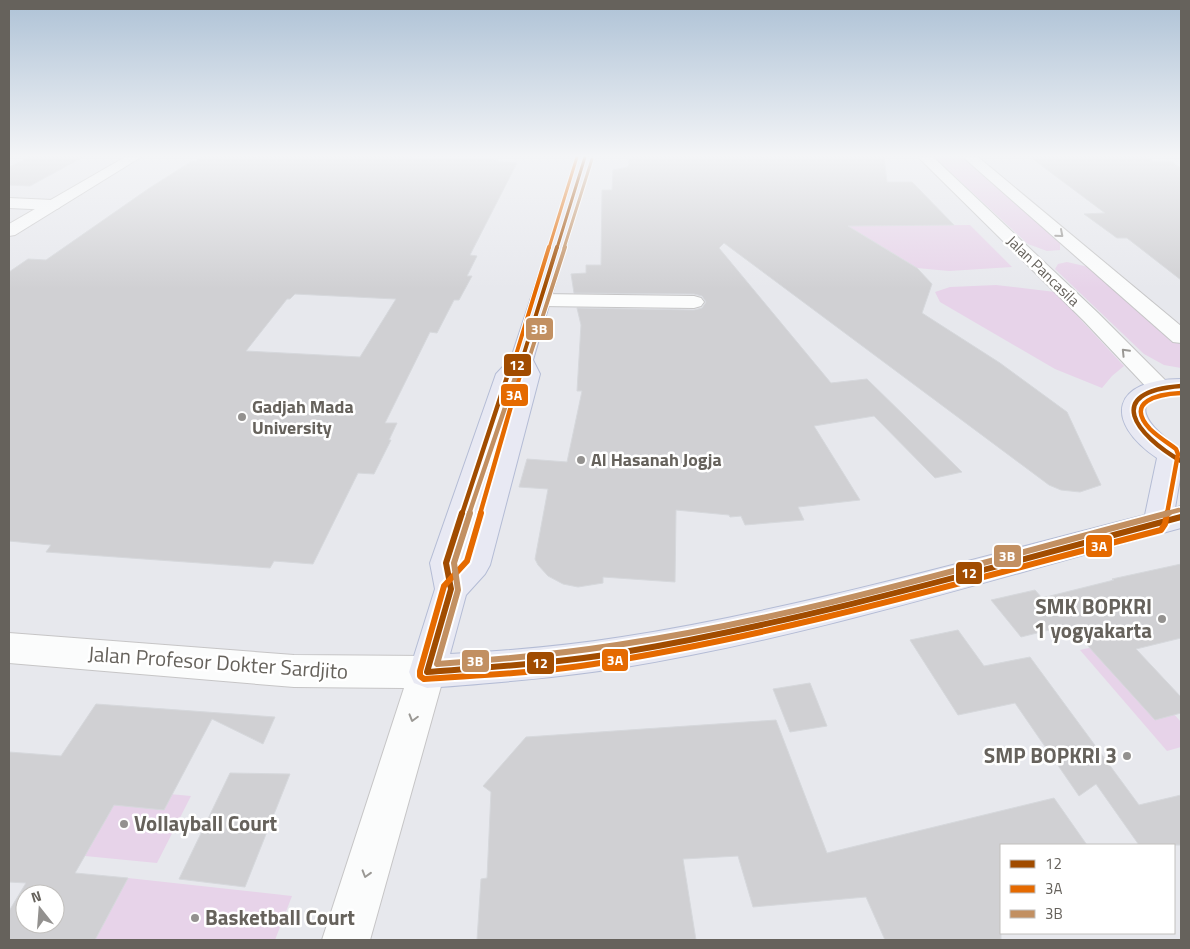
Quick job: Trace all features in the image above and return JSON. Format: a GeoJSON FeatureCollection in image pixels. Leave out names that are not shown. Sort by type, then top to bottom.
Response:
{"type":"FeatureCollection","features":[{"type":"Feature","properties":{"kind":"main road"},"geometry":{"type":"LineString","coordinates":[[571,201],[522,360],[528,374],[474,565],[451,589],[427,672],[573,659],[680,642],[863,600],[1169,520],[1176,458],[1145,434],[1134,414],[1133,408],[1139,396],[1170,386]]}},
{"type":"Feature","properties":{"kind":"street"},"geometry":{"type":"LineString","coordinates":[[9,231],[59,201]]}},
{"type":"Feature","properties":{"kind":"street","name":"Jalan Pancasila"},"geometry":{"type":"LineString","coordinates":[[972,201],[1170,386]]}},
{"type":"Feature","properties":{"kind":"street"},"geometry":{"type":"LineString","coordinates":[[1022,201],[1181,337]]}},
{"type":"Feature","properties":{"kind":"street"},"geometry":{"type":"LineString","coordinates":[[9,203],[53,205]]}},
{"type":"Feature","properties":{"kind":"street"},"geometry":{"type":"LineString","coordinates":[[1032,259],[1090,259]]}},
{"type":"Feature","properties":{"kind":"street"},"geometry":{"type":"LineString","coordinates":[[540,300],[694,302]]}},
{"type":"Feature","properties":{"kind":"street","name":"Jalan Profesor Dokter Sardjito"},"geometry":{"type":"LineString","coordinates":[[9,648],[294,671],[427,672]]}},
{"type":"Feature","properties":{"kind":"street"},"geometry":{"type":"LineString","coordinates":[[346,940],[427,672]]}},
{"type":"Feature","properties":{"kind":"shaded area"},"geometry":{"type":"Polygon","coordinates":[[[982,201],[1012,201],[1060,243],[1060,250],[1047,251],[1028,244],[982,201]]]}},
{"type":"Feature","properties":{"kind":"shaded area"},"geometry":{"type":"Polygon","coordinates":[[[970,225],[1012,267],[949,271],[917,268],[848,226],[970,225]]]}},
{"type":"Feature","properties":{"kind":"shaded area"},"geometry":{"type":"Polygon","coordinates":[[[1067,262],[1093,268],[1181,345],[1181,368],[1164,365],[1144,354],[1055,269],[1058,264],[1067,262]]]}},
{"type":"Feature","properties":{"kind":"shaded area"},"geometry":{"type":"Polygon","coordinates":[[[996,285],[1055,292],[1124,366],[1102,388],[1055,369],[940,302],[935,292],[950,287],[996,285]]]}},
{"type":"Feature","properties":{"kind":"shaded area"},"geometry":{"type":"Polygon","coordinates":[[[1110,643],[1181,722],[1181,747],[1167,751],[1080,650],[1110,643]]]}},
{"type":"Feature","properties":{"kind":"shaded area","name":"Vollayball Court"},"geometry":{"type":"Polygon","coordinates":[[[94,787],[191,796],[157,863],[54,853],[94,787]]]}},
{"type":"Feature","properties":{"kind":"shaded area","name":"Basketball Court"},"geometry":{"type":"Polygon","coordinates":[[[128,878],[292,896],[275,940],[95,940],[128,878]]]}},
{"type":"Feature","properties":{"kind":"building"},"geometry":{"type":"Polygon","coordinates":[[[130,201],[497,201],[470,255],[477,256],[467,276],[472,276],[459,300],[454,300],[437,333],[430,332],[385,423],[397,423],[389,440],[391,440],[374,474],[358,473],[313,564],[274,561],[270,568],[46,552],[51,545],[9,541],[9,272],[28,259],[46,260],[130,201]],[[295,294],[290,299],[287,299],[246,351],[360,357],[396,299],[295,294]]]}},
{"type":"Feature","properties":{"kind":"building"},"geometry":{"type":"Polygon","coordinates":[[[602,201],[931,201],[954,225],[848,226],[917,268],[932,284],[922,313],[1000,363],[1067,412],[1101,485],[1080,492],[1061,490],[1049,485],[724,243],[719,248],[831,383],[867,379],[962,472],[935,478],[874,416],[814,426],[860,500],[798,507],[804,520],[745,525],[741,516],[730,517],[729,515],[676,510],[675,582],[603,577],[603,583],[578,587],[563,584],[548,576],[535,559],[548,489],[519,487],[527,459],[567,462],[582,391],[577,391],[581,325],[577,308],[694,310],[702,308],[706,302],[702,296],[694,294],[574,293],[571,274],[586,273],[586,265],[601,265],[602,201]]]}},
{"type":"Feature","properties":{"kind":"building"},"geometry":{"type":"Polygon","coordinates":[[[1089,201],[1181,201],[1181,280],[1127,238],[1117,238],[1084,214],[1105,213],[1089,201]]]}},
{"type":"Feature","properties":{"kind":"building"},"geometry":{"type":"Polygon","coordinates":[[[1181,564],[1181,638],[1136,649],[1181,697],[1181,713],[1155,720],[1069,625],[1021,637],[991,600],[1035,590],[1042,598],[1114,580],[1112,579],[1181,564]]]}},
{"type":"Feature","properties":{"kind":"building"},"geometry":{"type":"Polygon","coordinates":[[[958,630],[984,666],[1030,657],[1139,805],[1181,795],[1181,845],[1138,844],[1096,784],[1079,796],[1015,703],[958,715],[910,640],[958,630]]]}},
{"type":"Feature","properties":{"kind":"building"},"geometry":{"type":"Polygon","coordinates":[[[810,683],[827,726],[790,732],[773,689],[810,683]]]}},
{"type":"Feature","properties":{"kind":"building"},"geometry":{"type":"Polygon","coordinates":[[[96,704],[275,717],[263,744],[212,719],[164,810],[114,805],[75,873],[128,878],[95,940],[9,940],[9,911],[15,901],[15,934],[65,934],[65,884],[9,882],[9,752],[61,756],[96,704]]]}},
{"type":"Feature","properties":{"kind":"building"},"geometry":{"type":"Polygon","coordinates":[[[776,720],[827,853],[1054,798],[1086,844],[1000,844],[1001,940],[885,940],[866,897],[753,907],[738,856],[683,859],[696,940],[477,940],[481,879],[487,878],[491,792],[483,786],[526,737],[776,720]]]}},
{"type":"Feature","properties":{"kind":"building"},"geometry":{"type":"Polygon","coordinates":[[[230,773],[290,774],[245,887],[179,879],[230,773]]]}},
{"type":"Feature","properties":{"kind":"transit line","name":"3A"},"geometry":{"type":"LineString","coordinates":[[563,201],[515,358],[520,375],[467,561],[444,586],[420,671],[420,676],[424,679],[532,671],[592,664],[673,650],[865,607],[1161,530],[1165,524],[1178,454],[1176,449],[1150,429],[1142,416],[1141,409],[1152,398],[1181,393]]}},
{"type":"Feature","properties":{"kind":"transit line","name":"12"},"geometry":{"type":"LineString","coordinates":[[571,201],[522,360],[508,374],[451,546],[446,563],[451,589],[427,672],[575,659],[694,639],[834,608],[1181,517]]}},
{"type":"Feature","properties":{"kind":"transit line","name":"3B"},"geometry":{"type":"LineString","coordinates":[[579,201],[529,362],[515,378],[458,548],[454,563],[458,590],[437,664],[483,661],[596,648],[690,633],[831,602],[1179,510]]}},
{"type":"Feature","properties":{"kind":"transit line","name":"12"},"geometry":{"type":"LineString","coordinates":[[1181,386],[1150,391],[1136,401],[1133,409],[1135,418],[1145,435],[1160,448],[1181,461]]}},
{"type":"Feature","properties":{"kind":"place","name":"Gadjah Mada University"},"geometry":{"type":"Point","coordinates":[242,417]}},
{"type":"Feature","properties":{"kind":"place","name":"Al Hasanah Jogja"},"geometry":{"type":"Point","coordinates":[581,460]}},
{"type":"Feature","properties":{"kind":"place","name":"SMK BOPKRI 1 yogyakarta"},"geometry":{"type":"Point","coordinates":[1162,619]}},
{"type":"Feature","properties":{"kind":"place","name":"SMP BOPKRI 3"},"geometry":{"type":"Point","coordinates":[1127,756]}},
{"type":"Feature","properties":{"kind":"place","name":"Vollayball Court"},"geometry":{"type":"Point","coordinates":[124,824]}},
{"type":"Feature","properties":{"kind":"place","name":"Basketball Court"},"geometry":{"type":"Point","coordinates":[195,918]}}]}
